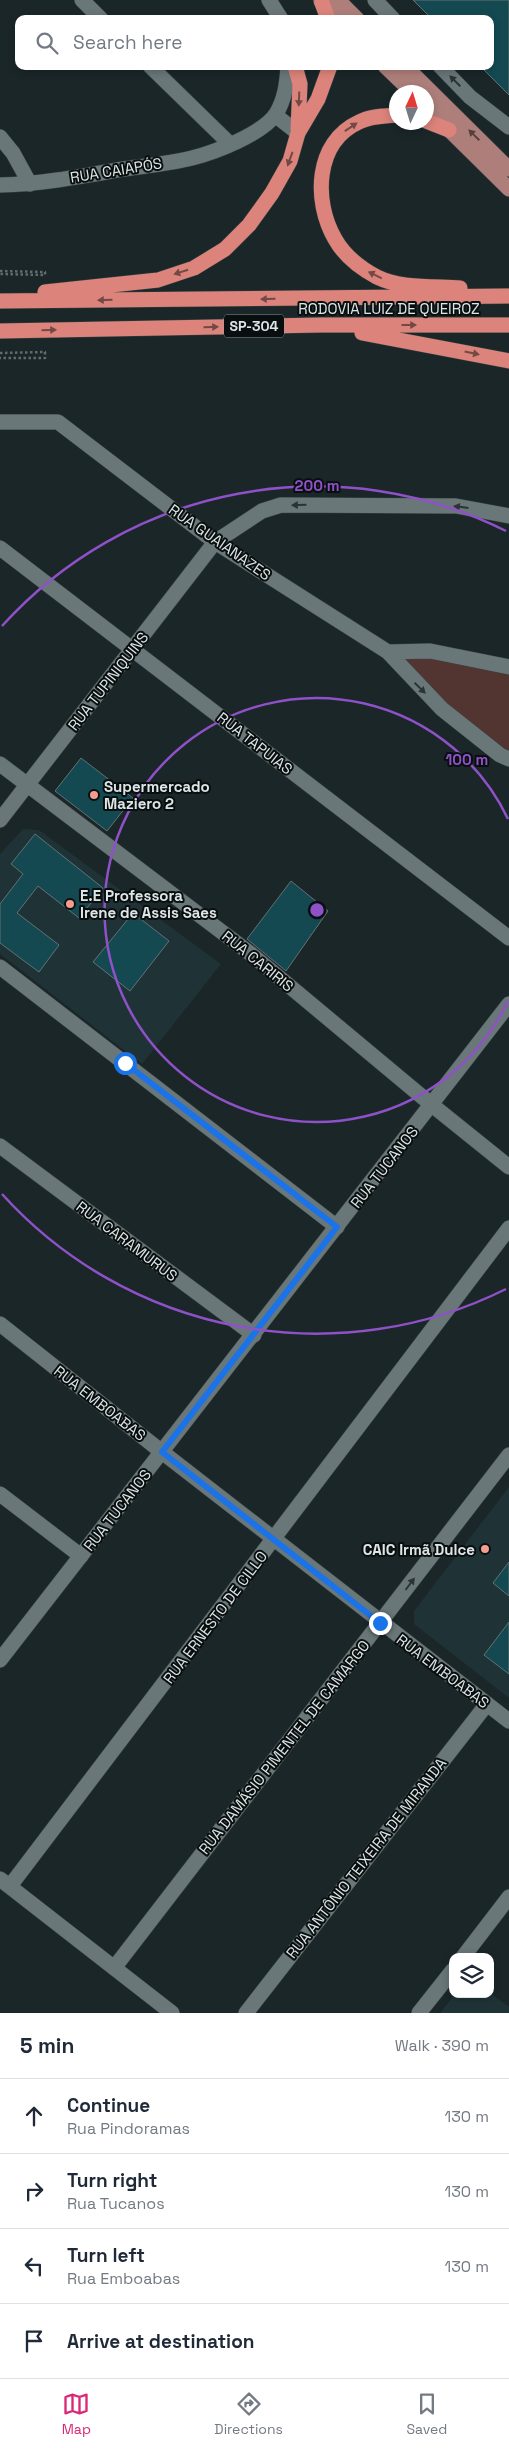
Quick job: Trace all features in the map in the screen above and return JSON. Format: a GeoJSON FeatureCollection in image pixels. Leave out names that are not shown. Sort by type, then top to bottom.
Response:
{"type":"FeatureCollection","features":[{"type":"Feature","properties":{"kind":"highway"},"geometry":{"type":"LineString","coordinates":[[321,2],[326,15]]}},
{"type":"Feature","properties":{"kind":"highway"},"geometry":{"type":"LineString","coordinates":[[0,297],[158,280],[194,268],[225,249],[249,225],[272,193],[290,161],[298,133],[300,84],[296,70]]}},
{"type":"Feature","properties":{"kind":"highway"},"geometry":{"type":"LineString","coordinates":[[298,133],[318,99],[329,70]]}},
{"type":"Feature","properties":{"kind":"highway"},"geometry":{"type":"LineString","coordinates":[[389,117],[360,121],[336,139],[327,153],[321,172],[321,193],[325,216],[334,239],[352,260],[378,278],[405,284],[509,291]]}},
{"type":"Feature","properties":{"kind":"highway"},"geometry":{"type":"LineString","coordinates":[[434,124],[449,130]]}},
{"type":"Feature","properties":{"kind":"highway","name":"RODOVIA LUIZ DE QUEIROZ"},"geometry":{"type":"LineString","coordinates":[[0,301],[509,296]]}},
{"type":"Feature","properties":{"kind":"highway"},"geometry":{"type":"LineString","coordinates":[[321,325],[509,361]]}},
{"type":"Feature","properties":{"kind":"highway","name":"RODOVIA LUIZ DE QUEIROZ"},"geometry":{"type":"LineString","coordinates":[[0,331],[321,325],[509,325]]}},
{"type":"Feature","properties":{"kind":"main road"},"geometry":{"type":"LineString","coordinates":[[338,0],[353,15]]}},
{"type":"Feature","properties":{"kind":"main road"},"geometry":{"type":"LineString","coordinates":[[321,2],[334,15]]}},
{"type":"Feature","properties":{"kind":"main road"},"geometry":{"type":"LineString","coordinates":[[389,70],[405,85]]}},
{"type":"Feature","properties":{"kind":"main road"},"geometry":{"type":"LineString","coordinates":[[409,70],[509,169]]}},
{"type":"Feature","properties":{"kind":"main road"},"geometry":{"type":"LineString","coordinates":[[434,115],[509,189]]}},
{"type":"Feature","properties":{"kind":"street"},"geometry":{"type":"LineString","coordinates":[[82,0],[97,15]]}},
{"type":"Feature","properties":{"kind":"street"},"geometry":{"type":"LineString","coordinates":[[269,0],[278,15]]}},
{"type":"Feature","properties":{"kind":"street"},"geometry":{"type":"LineString","coordinates":[[375,0],[389,15]]}},
{"type":"Feature","properties":{"kind":"street"},"geometry":{"type":"LineString","coordinates":[[154,70],[230,144]]}},
{"type":"Feature","properties":{"kind":"street"},"geometry":{"type":"LineString","coordinates":[[288,70],[287,86],[275,115],[298,133]]}},
{"type":"Feature","properties":{"kind":"street"},"geometry":{"type":"LineString","coordinates":[[444,70],[470,97],[509,127]]}},
{"type":"Feature","properties":{"kind":"street","name":"RUA CAIAPÓS"},"geometry":{"type":"LineString","coordinates":[[0,185],[30,184],[193,158],[230,144],[258,129],[275,115]]}},
{"type":"Feature","properties":{"kind":"street"},"geometry":{"type":"LineString","coordinates":[[0,137],[13,153],[30,184]]}},
{"type":"Feature","properties":{"kind":"street","name":"RUA GUAIANAZES"},"geometry":{"type":"LineString","coordinates":[[0,422],[58,422],[215,542],[388,652],[442,710],[500,755],[509,759]]}},
{"type":"Feature","properties":{"kind":"street","name":"RUA TUPINIQUINS"},"geometry":{"type":"LineString","coordinates":[[0,820],[215,542],[262,511],[281,505],[456,506],[509,516]]}},
{"type":"Feature","properties":{"kind":"street","name":"RUA TAPUIAS"},"geometry":{"type":"LineString","coordinates":[[0,548],[509,938]]}},
{"type":"Feature","properties":{"kind":"street"},"geometry":{"type":"LineString","coordinates":[[388,652],[430,650],[509,667]]}},
{"type":"Feature","properties":{"kind":"street","name":"RUA CARIRIS"},"geometry":{"type":"LineString","coordinates":[[0,764],[251,954],[509,1167]]}},
{"type":"Feature","properties":{"kind":"street"},"geometry":{"type":"LineString","coordinates":[[0,967],[337,1227]]}},
{"type":"Feature","properties":{"kind":"street","name":"RUA TUCANOS"},"geometry":{"type":"LineString","coordinates":[[0,1660],[509,1004]]}},
{"type":"Feature","properties":{"kind":"street","name":"RUA CARAMURUS"},"geometry":{"type":"LineString","coordinates":[[0,1146],[254,1335]]}},
{"type":"Feature","properties":{"kind":"street","name":"RUA ERNESTO DE CILLO"},"geometry":{"type":"LineString","coordinates":[[5,1883],[274,1540],[509,1228]]}},
{"type":"Feature","properties":{"kind":"street","name":"RUA EMBOABAS"},"geometry":{"type":"LineString","coordinates":[[0,1324],[380,1623],[509,1721]]}},
{"type":"Feature","properties":{"kind":"street","name":"RUA DAMÁSIO PIMENTEL DE CAMARGO"},"geometry":{"type":"LineString","coordinates":[[114,1968],[509,1455]]}},
{"type":"Feature","properties":{"kind":"street"},"geometry":{"type":"LineString","coordinates":[[0,1494],[81,1556]]}},
{"type":"Feature","properties":{"kind":"street","name":"RUA ANTÔNIO TEIXEIRA DE MIRANDA"},"geometry":{"type":"LineString","coordinates":[[246,2013],[487,1704]]}},
{"type":"Feature","properties":{"kind":"street"},"geometry":{"type":"LineString","coordinates":[[5,1883],[172,2013]]}},
{"type":"Feature","properties":{"kind":"street"},"geometry":{"type":"LineString","coordinates":[[466,1953],[508,1900]]}},
{"type":"Feature","properties":{"kind":"street"},"geometry":{"type":"LineString","coordinates":[[419,2013],[449,1975]]}},
{"type":"Feature","properties":{"kind":"path"},"geometry":{"type":"LineString","coordinates":[[45,272],[45,275],[0,273],[45,272]]}},
{"type":"Feature","properties":{"kind":"path"},"geometry":{"type":"LineString","coordinates":[[0,353],[45,352],[45,358],[2,358]]}},
{"type":"Feature","properties":{"kind":"shaded area"},"geometry":{"type":"Polygon","coordinates":[[[388,652],[509,667],[509,759],[388,652]]]}},
{"type":"Feature","properties":{"kind":"shaded area","name":"E.E Professora Irene de Assis Saes"},"geometry":{"type":"Polygon","coordinates":[[[23,829],[39,830],[221,964],[142,1064],[0,954],[0,854],[23,829]]]}},
{"type":"Feature","properties":{"kind":"shaded area","name":"CAIC Irmã Dulce"},"geometry":{"type":"Polygon","coordinates":[[[509,1487],[509,1698],[414,1624],[414,1611],[509,1487]]]}},
{"type":"Feature","properties":{"kind":"shaded area"},"geometry":{"type":"Polygon","coordinates":[[[494,1996],[509,2007],[509,2013],[440,2013],[452,1998],[494,1998],[494,1996]]]}},
{"type":"Feature","properties":{"kind":"building"},"geometry":{"type":"Polygon","coordinates":[[[413,0],[509,0],[509,95],[484,70],[494,70],[494,15],[428,15],[413,0]]]}},
{"type":"Feature","properties":{"kind":"building","name":"Supermercado Maziero 2"},"geometry":{"type":"Polygon","coordinates":[[[81,758],[133,798],[107,831],[55,791],[81,758]]]}},
{"type":"Feature","properties":{"kind":"building"},"geometry":{"type":"Polygon","coordinates":[[[35,834],[103,888],[79,918],[38,886],[17,913],[59,945],[39,972],[0,943],[0,904],[23,874],[11,864],[35,834]]]}},
{"type":"Feature","properties":{"kind":"building"},"geometry":{"type":"Polygon","coordinates":[[[291,881],[328,911],[286,971],[247,939],[291,881]]]}},
{"type":"Feature","properties":{"kind":"building"},"geometry":{"type":"Polygon","coordinates":[[[133,913],[169,941],[130,991],[93,962],[133,913]]]}},
{"type":"Feature","properties":{"kind":"building"},"geometry":{"type":"Polygon","coordinates":[[[509,1562],[509,1596],[493,1583],[509,1562]]]}},
{"type":"Feature","properties":{"kind":"building"},"geometry":{"type":"Polygon","coordinates":[[[509,1622],[509,1674],[484,1655],[509,1622]]]}},
{"type":"Feature","properties":{"kind":"place","name":"Supermercado Maziero 2"},"geometry":{"type":"Point","coordinates":[94,795]}},
{"type":"Feature","properties":{"kind":"place","name":"E.E Professora Irene de Assis Saes"},"geometry":{"type":"Point","coordinates":[70,904]}},
{"type":"Feature","properties":{"kind":"place","name":"CAIC Irmã Dulce"},"geometry":{"type":"Point","coordinates":[485,1549]}},
{"type":"Feature","properties":{"kind":"route"},"geometry":{"type":"LineString","coordinates":[[125,1063],[337,1227],[162,1452],[380,1623]]}}]}
